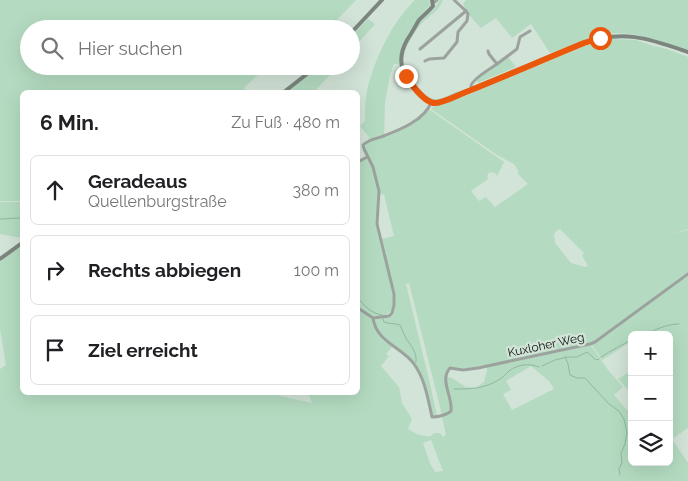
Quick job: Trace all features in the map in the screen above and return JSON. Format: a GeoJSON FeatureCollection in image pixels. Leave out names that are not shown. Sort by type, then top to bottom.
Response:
{"type":"FeatureCollection","features":[{"type":"Feature","properties":{"kind":"street"},"geometry":{"type":"LineString","coordinates":[[360,23],[382,0]]}},
{"type":"Feature","properties":{"kind":"street"},"geometry":{"type":"LineString","coordinates":[[425,61],[444,58],[457,42],[458,32],[467,21],[468,14],[454,0]]}},
{"type":"Feature","properties":{"kind":"street"},"geometry":{"type":"LineString","coordinates":[[434,1],[432,8],[411,33],[401,57],[403,68],[409,80],[418,91],[435,103],[472,90],[584,43],[609,36],[643,39],[688,52]]}},
{"type":"Feature","properties":{"kind":"street"},"geometry":{"type":"LineString","coordinates":[[420,49],[466,11]]}},
{"type":"Feature","properties":{"kind":"street"},"geometry":{"type":"LineString","coordinates":[[472,90],[471,84],[476,78],[516,49],[520,37],[530,31]]}},
{"type":"Feature","properties":{"kind":"street"},"geometry":{"type":"LineString","coordinates":[[488,51],[496,64]]}},
{"type":"Feature","properties":{"kind":"street"},"geometry":{"type":"LineString","coordinates":[[287,90],[306,75]]}},
{"type":"Feature","properties":{"kind":"street"},"geometry":{"type":"LineString","coordinates":[[360,309],[373,318],[389,316],[392,313],[394,301],[377,224],[379,190],[373,167],[363,147],[367,141],[384,136],[418,120],[429,108],[430,101]]}},
{"type":"Feature","properties":{"kind":"street"},"geometry":{"type":"LineString","coordinates":[[360,161],[368,157]]}},
{"type":"Feature","properties":{"kind":"street"},"geometry":{"type":"LineString","coordinates":[[0,259],[20,244]]}},
{"type":"Feature","properties":{"kind":"street","name":"Kuxloher Weg"},"geometry":{"type":"LineString","coordinates":[[373,318],[376,328],[383,338],[412,362],[422,377],[432,417],[447,414],[451,410],[446,377],[447,371],[450,368],[463,370],[478,368],[590,344],[688,274]]}},
{"type":"Feature","properties":{"kind":"green space"},"geometry":{"type":"Polygon","coordinates":[[[0,0],[356,0],[337,20],[20,20],[20,75],[258,75],[244,88],[245,90],[20,90],[20,201],[0,201],[0,0]]]}},
{"type":"Feature","properties":{"kind":"green space"},"geometry":{"type":"Polygon","coordinates":[[[415,0],[429,0],[430,5],[413,26],[404,42],[401,50],[401,68],[398,64],[394,64],[390,75],[385,103],[384,137],[415,123],[430,110],[504,162],[497,176],[495,173],[490,172],[488,179],[471,191],[479,201],[486,197],[495,207],[528,184],[518,174],[514,164],[497,155],[431,109],[434,106],[458,99],[585,46],[612,39],[636,40],[688,57],[688,229],[671,234],[688,230],[688,274],[590,344],[608,370],[623,387],[614,395],[628,409],[628,466],[673,466],[673,440],[688,463],[688,481],[0,481],[0,369],[6,365],[0,329],[0,262],[20,246],[20,395],[280,395],[312,403],[309,395],[360,395],[360,311],[371,318],[375,329],[382,339],[392,347],[386,354],[389,356],[381,366],[399,387],[402,403],[412,419],[408,429],[416,434],[425,436],[431,436],[434,433],[440,433],[443,437],[446,435],[409,283],[406,284],[437,416],[432,415],[424,382],[415,364],[404,353],[384,339],[376,327],[375,319],[389,317],[393,313],[395,302],[393,286],[391,287],[393,306],[385,315],[373,316],[360,310],[360,162],[367,159],[372,167],[378,191],[376,226],[383,255],[386,254],[382,239],[394,236],[384,194],[381,195],[374,167],[366,153],[365,147],[369,137],[360,126],[365,121],[366,94],[374,67],[392,30],[415,0]],[[560,229],[556,231],[554,235],[555,243],[571,263],[585,267],[588,266],[582,255],[584,253],[560,229]],[[531,366],[506,381],[511,390],[503,394],[512,410],[554,389],[549,381],[531,366]],[[487,367],[447,369],[445,377],[452,378],[466,387],[476,388],[484,382],[487,367]],[[431,440],[423,443],[435,472],[443,471],[431,440]]]}},
{"type":"Feature","properties":{"kind":"green space"},"geometry":{"type":"Polygon","coordinates":[[[440,0],[443,0],[414,34],[407,45],[403,60],[404,54],[406,47],[409,40],[423,19],[434,9],[440,0]]]}},
{"type":"Feature","properties":{"kind":"green space"},"geometry":{"type":"Polygon","coordinates":[[[466,0],[688,0],[688,51],[644,37],[617,33],[591,38],[550,53],[531,24],[512,38],[496,18],[481,28],[469,15],[463,4],[466,0]]]}},
{"type":"Feature","properties":{"kind":"green space"},"geometry":{"type":"Polygon","coordinates":[[[368,19],[375,24],[360,41],[360,27],[368,19]]]}},
{"type":"Feature","properties":{"kind":"green space"},"geometry":{"type":"Polygon","coordinates":[[[508,57],[516,67],[478,83],[476,79],[508,57]]]}},
{"type":"Feature","properties":{"kind":"green space"},"geometry":{"type":"Polygon","coordinates":[[[403,60],[415,84],[431,98],[441,98],[457,91],[458,93],[441,100],[432,100],[423,94],[408,76],[403,60]]]}},
{"type":"Feature","properties":{"kind":"green space"},"geometry":{"type":"Polygon","coordinates":[[[308,75],[330,75],[316,90],[289,90],[308,75]]]}},
{"type":"Feature","properties":{"kind":"green space"},"geometry":{"type":"Polygon","coordinates":[[[0,202],[20,202],[20,238],[0,234],[0,202]]]}},
{"type":"Feature","properties":{"kind":"green space"},"geometry":{"type":"Polygon","coordinates":[[[688,276],[688,428],[673,438],[673,331],[628,331],[628,344],[602,360],[592,345],[688,276]]]}},
{"type":"Feature","properties":{"kind":"green space"},"geometry":{"type":"Polygon","coordinates":[[[628,373],[628,390],[618,379],[628,373]]]}},
{"type":"Feature","properties":{"kind":"waterway"},"geometry":{"type":"LineString","coordinates":[[0,219],[20,218]]}},
{"type":"Feature","properties":{"kind":"waterway"},"geometry":{"type":"LineString","coordinates":[[360,300],[371,311],[382,315]]}},
{"type":"Feature","properties":{"kind":"waterway"},"geometry":{"type":"LineString","coordinates":[[383,319],[384,322],[400,325],[415,352],[416,362]]}},
{"type":"Feature","properties":{"kind":"waterway"},"geometry":{"type":"LineString","coordinates":[[653,331],[668,325],[679,324]]}},
{"type":"Feature","properties":{"kind":"waterway"},"geometry":{"type":"LineString","coordinates":[[601,357],[628,341]]}},
{"type":"Feature","properties":{"kind":"waterway"},"geometry":{"type":"LineString","coordinates":[[542,366],[555,360],[577,357],[587,352],[596,360],[599,359]]}},
{"type":"Feature","properties":{"kind":"waterway"},"geometry":{"type":"LineString","coordinates":[[565,357],[570,375],[577,378],[585,378],[609,404],[619,411],[624,419],[627,432],[621,453],[620,475]]}},
{"type":"Feature","properties":{"kind":"waterway"},"geometry":{"type":"LineString","coordinates":[[454,389],[489,385],[512,369],[520,366],[531,365],[539,367]]}},
{"type":"Feature","properties":{"kind":"route"},"geometry":{"type":"LineString","coordinates":[[406,76],[422,96],[435,103],[600,38]]}}]}
